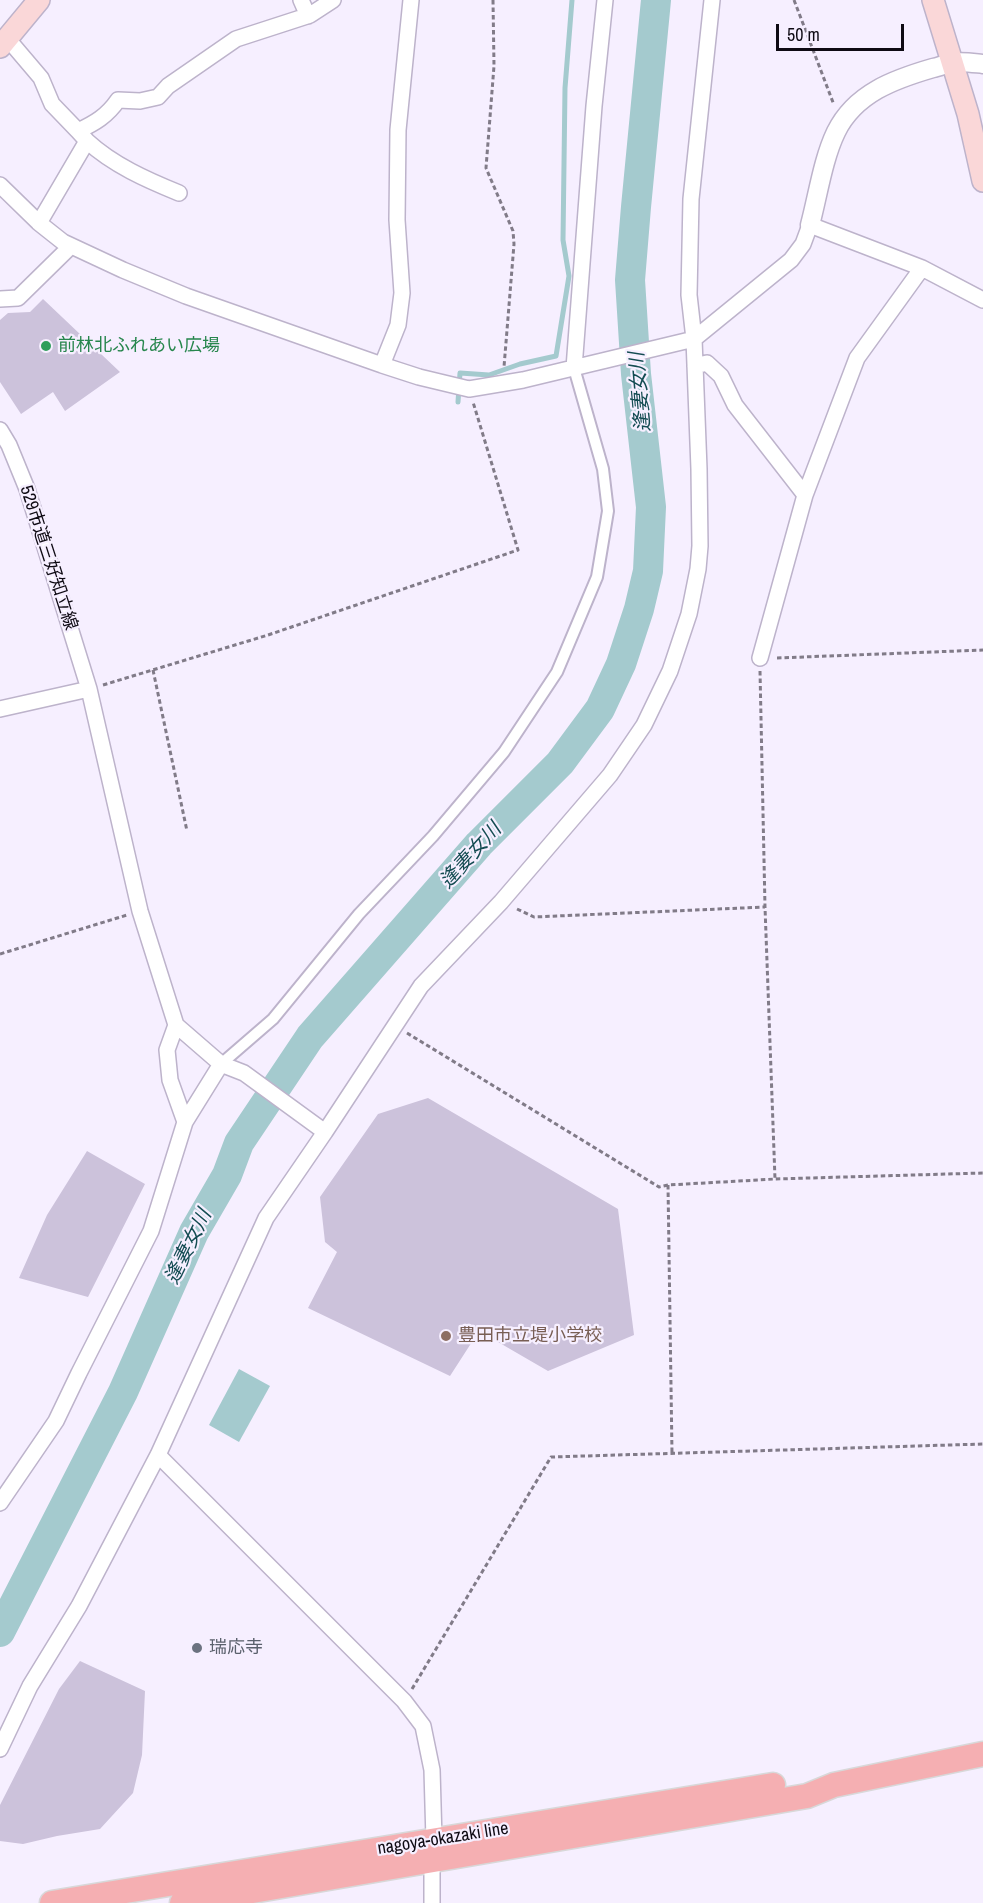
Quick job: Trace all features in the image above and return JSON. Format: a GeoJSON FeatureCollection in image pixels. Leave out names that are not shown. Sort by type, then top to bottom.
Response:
{"type":"FeatureCollection","features":[{"type":"Feature","properties":{"kind":"main road"},"geometry":{"type":"LineString","coordinates":[[4,42],[39,0]]}},
{"type":"Feature","properties":{"kind":"main road"},"geometry":{"type":"LineString","coordinates":[[933,0],[968,114],[983,181]]}},
{"type":"Feature","properties":{"kind":"main road","name":"nagoya-okazaki line"},"geometry":{"type":"LineString","coordinates":[[52,1903],[433,1851],[807,1796],[834,1785],[983,1754]]}},
{"type":"Feature","properties":{"kind":"main road","name":"nagoya-okazaki line"},"geometry":{"type":"LineString","coordinates":[[182,1903],[433,1851]]}},
{"type":"Feature","properties":{"kind":"street"},"geometry":{"type":"LineString","coordinates":[[301,0],[308,16]]}},
{"type":"Feature","properties":{"kind":"street"},"geometry":{"type":"LineString","coordinates":[[39,224],[83,136],[110,111],[118,100],[140,101],[158,97],[168,86],[236,39],[308,16],[333,0]]}},
{"type":"Feature","properties":{"kind":"street"},"geometry":{"type":"LineString","coordinates":[[382,365],[399,325],[402,293],[397,220],[398,130],[411,0]]}},
{"type":"Feature","properties":{"kind":"street"},"geometry":{"type":"LineString","coordinates":[[0,1503],[56,1421],[151,1231],[185,1122],[221,1064],[273,1019],[359,914],[433,836],[504,752],[557,672],[597,577],[608,511],[603,469],[579,367],[593,117],[605,0]]}},
{"type":"Feature","properties":{"kind":"street"},"geometry":{"type":"LineString","coordinates":[[0,1749],[30,1686],[78,1606],[158,1455],[266,1218],[319,1127],[395,1026],[421,986],[501,902],[610,775],[644,725],[670,671],[688,614],[698,569],[700,546],[694,366],[687,340],[691,199],[712,0]]}},
{"type":"Feature","properties":{"kind":"street"},"geometry":{"type":"LineString","coordinates":[[4,42],[41,78],[52,104],[83,136],[129,170],[179,193]]}},
{"type":"Feature","properties":{"kind":"street"},"geometry":{"type":"LineString","coordinates":[[0,185],[39,224],[63,242],[123,270],[186,296],[382,365],[469,389],[579,367],[687,340],[791,260],[803,244],[836,132],[845,117],[858,103],[879,88],[918,71],[952,63],[983,64]]}},
{"type":"Feature","properties":{"kind":"street"},"geometry":{"type":"LineString","coordinates":[[810,225],[922,268],[983,300]]}},
{"type":"Feature","properties":{"kind":"street"},"geometry":{"type":"LineString","coordinates":[[0,299],[18,298],[71,246]]}},
{"type":"Feature","properties":{"kind":"street"},"geometry":{"type":"LineString","coordinates":[[760,658],[805,495],[857,358],[922,268]]}},
{"type":"Feature","properties":{"kind":"street"},"geometry":{"type":"LineString","coordinates":[[694,366],[707,363],[721,376],[735,405],[805,495]]}},
{"type":"Feature","properties":{"kind":"street","name":"529市道三好知立線"},"geometry":{"type":"LineString","coordinates":[[0,430],[9,445],[27,489],[89,689],[140,911],[176,1025]]}},
{"type":"Feature","properties":{"kind":"street"},"geometry":{"type":"LineString","coordinates":[[0,709],[89,689]]}},
{"type":"Feature","properties":{"kind":"street"},"geometry":{"type":"LineString","coordinates":[[185,1122],[170,1080],[167,1050],[176,1025],[221,1064],[244,1072],[319,1127]]}},
{"type":"Feature","properties":{"kind":"street"},"geometry":{"type":"LineString","coordinates":[[158,1455],[404,1701],[423,1726],[432,1770],[432,1903]]}},
{"type":"Feature","properties":{"kind":"path"},"geometry":{"type":"LineString","coordinates":[[494,0],[494,66],[486,168],[513,231],[514,244],[502,384]]}},
{"type":"Feature","properties":{"kind":"path"},"geometry":{"type":"LineString","coordinates":[[794,0],[836,109],[845,117]]}},
{"type":"Feature","properties":{"kind":"path"},"geometry":{"type":"LineString","coordinates":[[89,689],[268,635],[518,550],[469,389]]}},
{"type":"Feature","properties":{"kind":"path"},"geometry":{"type":"LineString","coordinates":[[775,1179],[765,907],[760,658],[983,650]]}},
{"type":"Feature","properties":{"kind":"path"},"geometry":{"type":"LineString","coordinates":[[153,670],[187,831]]}},
{"type":"Feature","properties":{"kind":"path"},"geometry":{"type":"LineString","coordinates":[[501,902],[534,917],[765,907]]}},
{"type":"Feature","properties":{"kind":"path"},"geometry":{"type":"LineString","coordinates":[[0,954],[140,911]]}},
{"type":"Feature","properties":{"kind":"path"},"geometry":{"type":"LineString","coordinates":[[395,1026],[659,1187],[775,1179],[983,1173]]}},
{"type":"Feature","properties":{"kind":"path"},"geometry":{"type":"LineString","coordinates":[[668,1185],[672,1453]]}},
{"type":"Feature","properties":{"kind":"path"},"geometry":{"type":"LineString","coordinates":[[404,1701],[551,1457],[983,1444]]}},
{"type":"Feature","properties":{"kind":"shaded area","name":"前林北ふれあい広場"},"geometry":{"type":"Polygon","coordinates":[[[43,299],[120,372],[65,411],[53,392],[21,414],[0,382],[0,320],[8,313],[30,312],[43,299]]]}},
{"type":"Feature","properties":{"kind":"shaded area"},"geometry":{"type":"Polygon","coordinates":[[[428,1098],[618,1209],[634,1335],[548,1371],[479,1331],[450,1376],[308,1308],[337,1252],[325,1242],[320,1197],[378,1114],[428,1098]]]}},
{"type":"Feature","properties":{"kind":"shaded area"},"geometry":{"type":"Polygon","coordinates":[[[87,1151],[145,1184],[88,1297],[19,1278],[47,1215],[87,1151]]]}},
{"type":"Feature","properties":{"kind":"shaded area"},"geometry":{"type":"Polygon","coordinates":[[[239,1369],[270,1386],[239,1442],[209,1425],[239,1369]]]}},
{"type":"Feature","properties":{"kind":"shaded area"},"geometry":{"type":"Polygon","coordinates":[[[80,1661],[145,1691],[142,1755],[133,1793],[100,1829],[23,1844],[0,1841],[0,1805],[59,1689],[80,1661]]]}},
{"type":"Feature","properties":{"kind":"waterway"},"geometry":{"type":"LineString","coordinates":[[458,402],[460,373],[489,375],[520,364],[556,356],[569,276],[563,240],[565,88],[572,0]]}},
{"type":"Feature","properties":{"kind":"waterway","name":"逢妻女川"},"geometry":{"type":"LineString","coordinates":[[0,1632],[123,1392],[194,1232],[227,1175],[239,1143],[310,1037],[479,844],[560,763],[600,709],[621,664],[639,609],[648,571],[651,507],[636,374],[630,280],[656,0]]}},
{"type":"Feature","properties":{"kind":"place","name":"前林北ふれあい広場"},"geometry":{"type":"Point","coordinates":[46,346]}},
{"type":"Feature","properties":{"kind":"place","name":"豊田市立堤小学校"},"geometry":{"type":"Point","coordinates":[446,1336]}},
{"type":"Feature","properties":{"kind":"place","name":"瑞応寺"},"geometry":{"type":"Point","coordinates":[197,1648]}}]}
